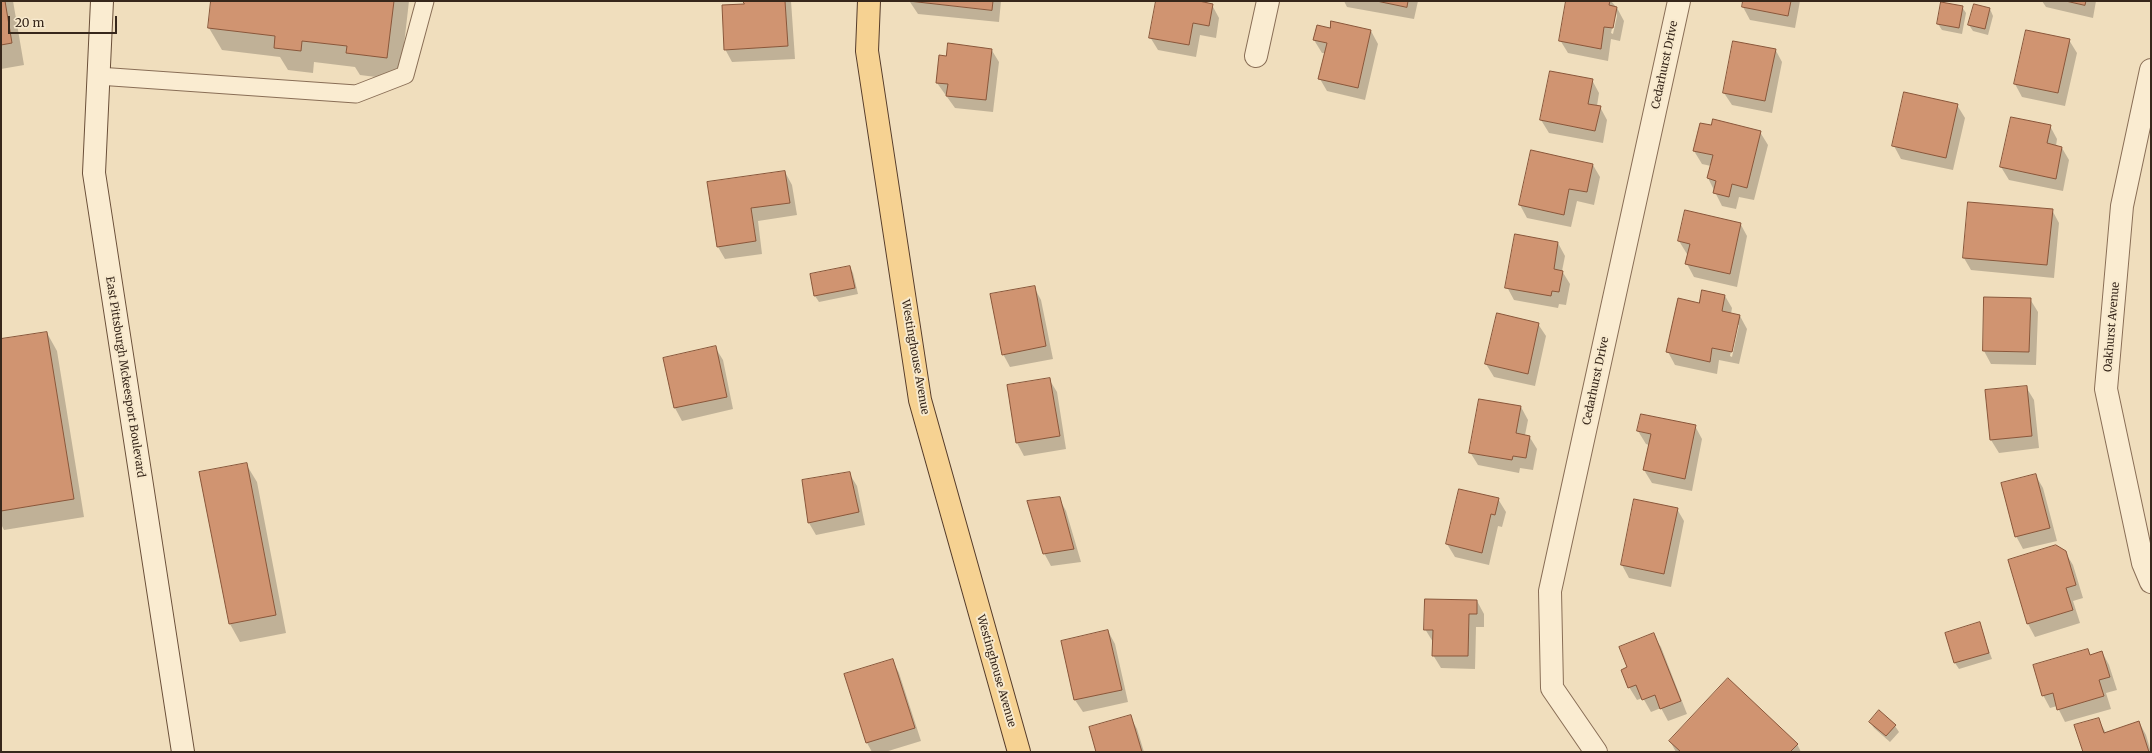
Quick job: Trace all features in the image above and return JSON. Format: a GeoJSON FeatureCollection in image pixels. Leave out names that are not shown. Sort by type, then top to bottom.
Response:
{"type":"FeatureCollection","features":[{"type":"Feature","properties":{"kind":"main road","name":"Westinghouse Avenue"},"geometry":{"type":"LineString","coordinates":[[869,1],[867,51],[920,400],[1019,752]]}},
{"type":"Feature","properties":{"kind":"street","name":"East Pittsburgh Mckeesport Boulevard"},"geometry":{"type":"LineString","coordinates":[[102,1],[94,174],[183,752]]}},
{"type":"Feature","properties":{"kind":"street"},"geometry":{"type":"LineString","coordinates":[[1256,56],[1268,1]]}},
{"type":"Feature","properties":{"kind":"street","name":"Cedarhurst Drive"},"geometry":{"type":"LineString","coordinates":[[1596,752],[1552,688],[1550,591],[1679,1]]}},
{"type":"Feature","properties":{"kind":"street","name":"Oakhurst Avenue"},"geometry":{"type":"LineString","coordinates":[[2151,70],[2122,206],[2106,389],[2144,563],[2151,582]]}},
{"type":"Feature","properties":{"kind":"lane"},"geometry":{"type":"LineString","coordinates":[[98,76],[356,94],[405,75],[425,1]]}},
{"type":"Feature","properties":{"kind":"building"},"geometry":{"type":"Polygon","coordinates":[[[1,1],[5,1],[12,43],[1,45],[1,1]]]}},
{"type":"Feature","properties":{"kind":"building"},"geometry":{"type":"Polygon","coordinates":[[[211,1],[394,1],[387,58],[346,53],[347,46],[302,41],[301,51],[274,48],[275,36],[208,28],[211,1]]]}},
{"type":"Feature","properties":{"kind":"building"},"geometry":{"type":"Polygon","coordinates":[[[743,1],[785,1],[788,46],[724,50],[722,5],[744,4],[743,1]]]}},
{"type":"Feature","properties":{"kind":"building"},"geometry":{"type":"Polygon","coordinates":[[[909,1],[993,1],[992,10],[909,1]]]}},
{"type":"Feature","properties":{"kind":"building"},"geometry":{"type":"Polygon","coordinates":[[[1156,1],[1199,1],[1213,4],[1209,26],[1193,23],[1189,45],[1149,38],[1156,1]]]}},
{"type":"Feature","properties":{"kind":"building"},"geometry":{"type":"Polygon","coordinates":[[[1377,1],[1408,1],[1407,7],[1377,1]]]}},
{"type":"Feature","properties":{"kind":"building"},"geometry":{"type":"Polygon","coordinates":[[[1566,1],[1610,1],[1609,5],[1617,7],[1613,28],[1604,27],[1601,49],[1559,41],[1566,1]]]}},
{"type":"Feature","properties":{"kind":"building"},"geometry":{"type":"Polygon","coordinates":[[[1743,1],[1791,1],[1788,16],[1742,7],[1743,1]]]}},
{"type":"Feature","properties":{"kind":"building"},"geometry":{"type":"Polygon","coordinates":[[[2066,1],[2086,1],[2085,5],[2066,1]]]}},
{"type":"Feature","properties":{"kind":"building"},"geometry":{"type":"Polygon","coordinates":[[[1941,2],[1963,6],[1959,28],[1937,24],[1941,2]]]}},
{"type":"Feature","properties":{"kind":"building"},"geometry":{"type":"Polygon","coordinates":[[[1974,4],[1990,8],[1985,29],[1968,25],[1974,4]]]}},
{"type":"Feature","properties":{"kind":"building"},"geometry":{"type":"Polygon","coordinates":[[[1331,21],[1371,30],[1358,88],[1318,79],[1327,43],[1313,40],[1317,25],[1330,28],[1331,21]]]}},
{"type":"Feature","properties":{"kind":"building"},"geometry":{"type":"Polygon","coordinates":[[[2026,30],[2070,39],[2058,93],[2014,84],[2026,30]]]}},
{"type":"Feature","properties":{"kind":"building"},"geometry":{"type":"Polygon","coordinates":[[[1733,41],[1776,49],[1765,101],[1723,93],[1733,41]]]}},
{"type":"Feature","properties":{"kind":"building"},"geometry":{"type":"Polygon","coordinates":[[[948,43],[992,49],[986,100],[946,96],[948,84],[936,83],[939,55],[946,56],[948,43]]]}},
{"type":"Feature","properties":{"kind":"building"},"geometry":{"type":"Polygon","coordinates":[[[1550,71],[1593,79],[1588,104],[1601,106],[1595,131],[1540,120],[1550,71]]]}},
{"type":"Feature","properties":{"kind":"building"},"geometry":{"type":"Polygon","coordinates":[[[1904,92],[1958,104],[1946,158],[1892,146],[1904,92]]]}},
{"type":"Feature","properties":{"kind":"building"},"geometry":{"type":"Polygon","coordinates":[[[2011,117],[2051,125],[2047,143],[2062,147],[2056,179],[2000,167],[2011,117]]]}},
{"type":"Feature","properties":{"kind":"building"},"geometry":{"type":"Polygon","coordinates":[[[1713,119],[1761,131],[1747,188],[1732,184],[1729,197],[1713,193],[1716,181],[1707,178],[1713,155],[1693,151],[1700,123],[1711,125],[1713,119]]]}},
{"type":"Feature","properties":{"kind":"building"},"geometry":{"type":"Polygon","coordinates":[[[1531,150],[1593,164],[1587,192],[1569,189],[1564,215],[1519,205],[1531,150]]]}},
{"type":"Feature","properties":{"kind":"building"},"geometry":{"type":"Polygon","coordinates":[[[785,171],[790,203],[751,208],[756,241],[717,247],[707,182],[785,171]]]}},
{"type":"Feature","properties":{"kind":"building"},"geometry":{"type":"Polygon","coordinates":[[[1968,202],[2053,209],[2047,265],[1963,258],[1968,202]]]}},
{"type":"Feature","properties":{"kind":"building"},"geometry":{"type":"Polygon","coordinates":[[[1685,210],[1741,223],[1730,274],[1685,264],[1690,244],[1678,241],[1685,210]]]}},
{"type":"Feature","properties":{"kind":"building"},"geometry":{"type":"Polygon","coordinates":[[[1515,234],[1558,242],[1554,269],[1563,271],[1559,292],[1552,291],[1551,296],[1505,288],[1515,234]]]}},
{"type":"Feature","properties":{"kind":"building"},"geometry":{"type":"Polygon","coordinates":[[[850,266],[855,288],[814,296],[810,274],[850,266]]]}},
{"type":"Feature","properties":{"kind":"building"},"geometry":{"type":"Polygon","coordinates":[[[1035,286],[1046,346],[1002,355],[990,294],[1035,286]]]}},
{"type":"Feature","properties":{"kind":"building"},"geometry":{"type":"Polygon","coordinates":[[[1702,290],[1725,295],[1722,311],[1740,315],[1732,352],[1712,348],[1710,362],[1666,352],[1678,298],[1699,303],[1702,290]]]}},
{"type":"Feature","properties":{"kind":"building"},"geometry":{"type":"Polygon","coordinates":[[[1984,297],[2031,298],[2029,352],[1983,351],[1984,297]]]}},
{"type":"Feature","properties":{"kind":"building"},"geometry":{"type":"Polygon","coordinates":[[[1497,313],[1539,323],[1528,374],[1485,364],[1497,313]]]}},
{"type":"Feature","properties":{"kind":"building"},"geometry":{"type":"Polygon","coordinates":[[[47,332],[74,499],[1,511],[1,339],[47,332]]]}},
{"type":"Feature","properties":{"kind":"building"},"geometry":{"type":"Polygon","coordinates":[[[716,346],[727,397],[674,408],[663,358],[716,346]]]}},
{"type":"Feature","properties":{"kind":"building"},"geometry":{"type":"Polygon","coordinates":[[[1050,378],[1060,436],[1016,443],[1007,385],[1050,378]]]}},
{"type":"Feature","properties":{"kind":"building"},"geometry":{"type":"Polygon","coordinates":[[[2027,386],[2032,436],[1990,440],[1985,390],[2027,386]]]}},
{"type":"Feature","properties":{"kind":"building"},"geometry":{"type":"Polygon","coordinates":[[[1479,399],[1521,406],[1516,433],[1530,436],[1526,458],[1513,456],[1512,460],[1469,453],[1479,399]]]}},
{"type":"Feature","properties":{"kind":"building"},"geometry":{"type":"Polygon","coordinates":[[[1641,414],[1696,425],[1685,479],[1643,470],[1651,434],[1637,431],[1641,414]]]}},
{"type":"Feature","properties":{"kind":"building"},"geometry":{"type":"Polygon","coordinates":[[[247,463],[276,615],[229,624],[199,472],[247,463]]]}},
{"type":"Feature","properties":{"kind":"building"},"geometry":{"type":"Polygon","coordinates":[[[850,472],[859,512],[808,523],[802,480],[850,472]]]}},
{"type":"Feature","properties":{"kind":"building"},"geometry":{"type":"Polygon","coordinates":[[[2036,474],[2050,528],[2015,537],[2001,483],[2036,474]]]}},
{"type":"Feature","properties":{"kind":"building"},"geometry":{"type":"Polygon","coordinates":[[[1459,489],[1499,498],[1495,515],[1491,514],[1482,553],[1446,544],[1459,489]]]}},
{"type":"Feature","properties":{"kind":"building"},"geometry":{"type":"Polygon","coordinates":[[[1060,497],[1074,549],[1043,554],[1027,501],[1060,497]]]}},
{"type":"Feature","properties":{"kind":"building"},"geometry":{"type":"Polygon","coordinates":[[[1634,499],[1678,508],[1664,574],[1621,565],[1634,499]]]}},
{"type":"Feature","properties":{"kind":"building"},"geometry":{"type":"Polygon","coordinates":[[[2056,545],[2066,551],[2076,585],[2066,588],[2073,610],[2027,624],[2008,560],[2056,545]]]}},
{"type":"Feature","properties":{"kind":"building"},"geometry":{"type":"Polygon","coordinates":[[[1425,599],[1477,600],[1477,614],[1469,614],[1468,656],[1432,656],[1433,630],[1424,630],[1425,599]]]}},
{"type":"Feature","properties":{"kind":"building"},"geometry":{"type":"Polygon","coordinates":[[[1980,622],[1989,653],[1954,663],[1945,633],[1980,622]]]}},
{"type":"Feature","properties":{"kind":"building"},"geometry":{"type":"Polygon","coordinates":[[[1108,630],[1122,690],[1074,700],[1061,641],[1108,630]]]}},
{"type":"Feature","properties":{"kind":"building"},"geometry":{"type":"Polygon","coordinates":[[[1654,633],[1681,701],[1660,709],[1655,695],[1642,700],[1636,685],[1628,688],[1621,670],[1627,667],[1619,647],[1654,633]]]}},
{"type":"Feature","properties":{"kind":"building"},"geometry":{"type":"Polygon","coordinates":[[[2088,649],[2090,655],[2102,651],[2110,677],[2099,680],[2104,696],[2057,710],[2053,693],[2042,696],[2033,665],[2088,649]]]}},
{"type":"Feature","properties":{"kind":"building"},"geometry":{"type":"Polygon","coordinates":[[[893,659],[915,728],[866,743],[844,674],[893,659]]]}},
{"type":"Feature","properties":{"kind":"building"},"geometry":{"type":"Polygon","coordinates":[[[1728,678],[1798,744],[1790,752],[1681,752],[1669,741],[1728,678]]]}},
{"type":"Feature","properties":{"kind":"building"},"geometry":{"type":"Polygon","coordinates":[[[1879,710],[1896,725],[1886,736],[1869,722],[1879,710]]]}},
{"type":"Feature","properties":{"kind":"building"},"geometry":{"type":"Polygon","coordinates":[[[1131,715],[1142,752],[1096,752],[1089,727],[1131,715]]]}},
{"type":"Feature","properties":{"kind":"building"},"geometry":{"type":"Polygon","coordinates":[[[2099,718],[2104,733],[2139,721],[2149,752],[2083,752],[2074,725],[2099,718]]]}}]}
